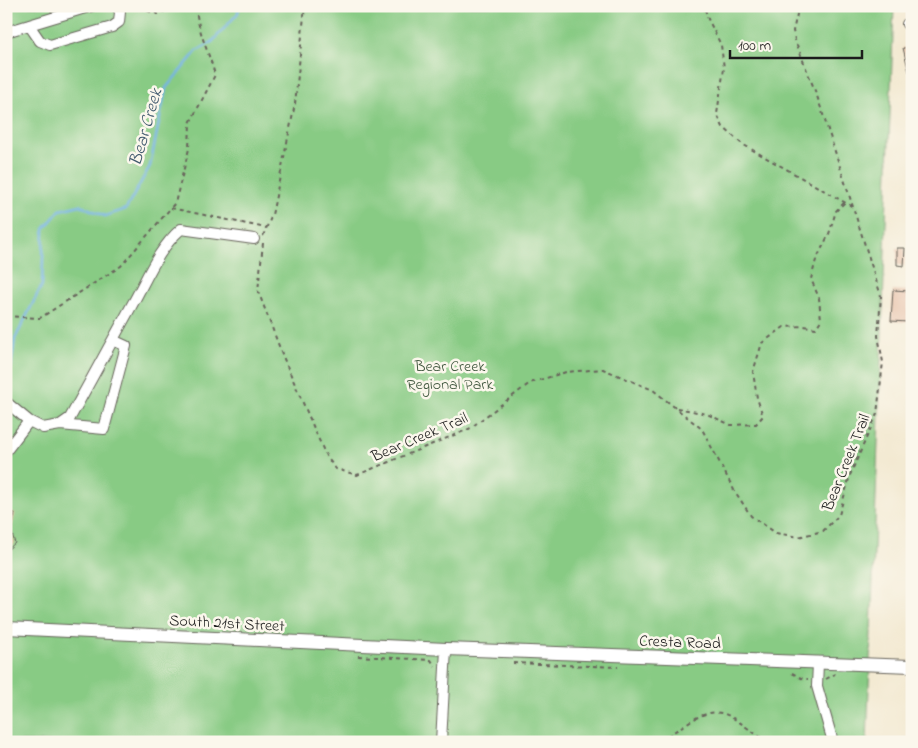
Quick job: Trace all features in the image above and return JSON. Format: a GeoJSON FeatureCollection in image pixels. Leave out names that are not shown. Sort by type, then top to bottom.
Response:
{"type":"FeatureCollection","features":[{"type":"Feature","properties":{"kind":"main road","name":"South 21st Street"},"geometry":{"type":"LineString","coordinates":[[6,628],[446,649]]}},
{"type":"Feature","properties":{"kind":"main road","name":"Cresta Road"},"geometry":{"type":"LineString","coordinates":[[446,649],[912,666]]}},
{"type":"Feature","properties":{"kind":"street"},"geometry":{"type":"LineString","coordinates":[[6,32],[92,6]]}},
{"type":"Feature","properties":{"kind":"street"},"geometry":{"type":"LineString","coordinates":[[29,25],[40,41],[50,45],[112,27],[119,22],[120,12],[117,6]]}},
{"type":"Feature","properties":{"kind":"street"},"geometry":{"type":"LineString","coordinates":[[60,425],[70,418],[154,265],[171,238],[181,229],[254,239]]}},
{"type":"Feature","properties":{"kind":"street"},"geometry":{"type":"LineString","coordinates":[[6,402],[29,421],[43,428],[60,425],[104,429],[126,346],[113,340]]}},
{"type":"Feature","properties":{"kind":"street"},"geometry":{"type":"LineString","coordinates":[[6,451],[29,421]]}},
{"type":"Feature","properties":{"kind":"street"},"geometry":{"type":"LineString","coordinates":[[441,742],[446,649]]}},
{"type":"Feature","properties":{"kind":"street"},"geometry":{"type":"LineString","coordinates":[[818,663],[818,686],[833,742]]}},
{"type":"Feature","properties":{"kind":"path"},"geometry":{"type":"LineString","coordinates":[[132,6],[158,14],[176,6]]}},
{"type":"Feature","properties":{"kind":"path"},"geometry":{"type":"LineString","coordinates":[[6,316],[30,319],[40,318],[121,266],[175,203],[189,149],[190,123],[215,75],[202,36],[196,6]]}},
{"type":"Feature","properties":{"kind":"path","name":"Bear Creek Trail"},"geometry":{"type":"LineString","coordinates":[[305,6],[295,104],[272,215],[264,233],[258,291],[284,359],[326,456],[336,469],[357,475],[469,429],[530,383],[566,372],[604,369],[653,390],[702,429],[734,490],[751,516],[776,533],[798,538],[823,532],[839,515],[850,475],[877,414],[883,362],[878,336],[881,296],[817,96],[795,40],[794,31],[799,6]]}},
{"type":"Feature","properties":{"kind":"path"},"geometry":{"type":"LineString","coordinates":[[704,6],[708,19],[721,45],[724,68],[716,114],[723,126],[742,144],[853,207]]}},
{"type":"Feature","properties":{"kind":"path"},"geometry":{"type":"LineString","coordinates":[[675,408],[707,414],[731,425],[756,424],[763,416],[757,398],[753,372],[762,343],[784,327],[804,326],[816,328],[821,320],[818,298],[811,279],[816,260],[829,234],[836,211],[844,202]]}},
{"type":"Feature","properties":{"kind":"path"},"geometry":{"type":"LineString","coordinates":[[171,208],[266,228]]}},
{"type":"Feature","properties":{"kind":"path"},"geometry":{"type":"LineString","coordinates":[[6,477],[9,473]]}},
{"type":"Feature","properties":{"kind":"path"},"geometry":{"type":"LineString","coordinates":[[353,656],[431,660],[436,668]]}},
{"type":"Feature","properties":{"kind":"path"},"geometry":{"type":"LineString","coordinates":[[511,663],[626,667]]}},
{"type":"Feature","properties":{"kind":"path"},"geometry":{"type":"LineString","coordinates":[[784,672],[794,673],[803,679],[826,679],[836,674]]}},
{"type":"Feature","properties":{"kind":"path"},"geometry":{"type":"LineString","coordinates":[[662,742],[697,717],[713,711],[727,714],[760,737],[763,742]]}},
{"type":"Feature","properties":{"kind":"green space","name":"Bear Creek Regional Park"},"geometry":{"type":"Polygon","coordinates":[[[6,6],[894,6],[867,742],[6,742],[6,6]]]}},
{"type":"Feature","properties":{"kind":"building"},"geometry":{"type":"Polygon","coordinates":[[[912,47],[912,72],[909,72],[903,48],[912,47]]]}},
{"type":"Feature","properties":{"kind":"building"},"geometry":{"type":"Polygon","coordinates":[[[897,248],[905,248],[904,266],[897,265],[897,248]]]}},
{"type":"Feature","properties":{"kind":"building"},"geometry":{"type":"Polygon","coordinates":[[[893,290],[909,291],[908,322],[891,321],[893,290]]]}},
{"type":"Feature","properties":{"kind":"building"},"geometry":{"type":"Polygon","coordinates":[[[6,511],[15,513],[11,531],[15,543],[6,551],[6,511]]]}},
{"type":"Feature","properties":{"kind":"waterway","name":"Bear Creek"},"geometry":{"type":"LineString","coordinates":[[6,376],[11,366],[15,339],[42,285],[44,229],[60,210],[80,205],[105,216],[126,209],[150,166],[166,88],[197,51],[212,42],[238,13],[239,6]]}}]}
